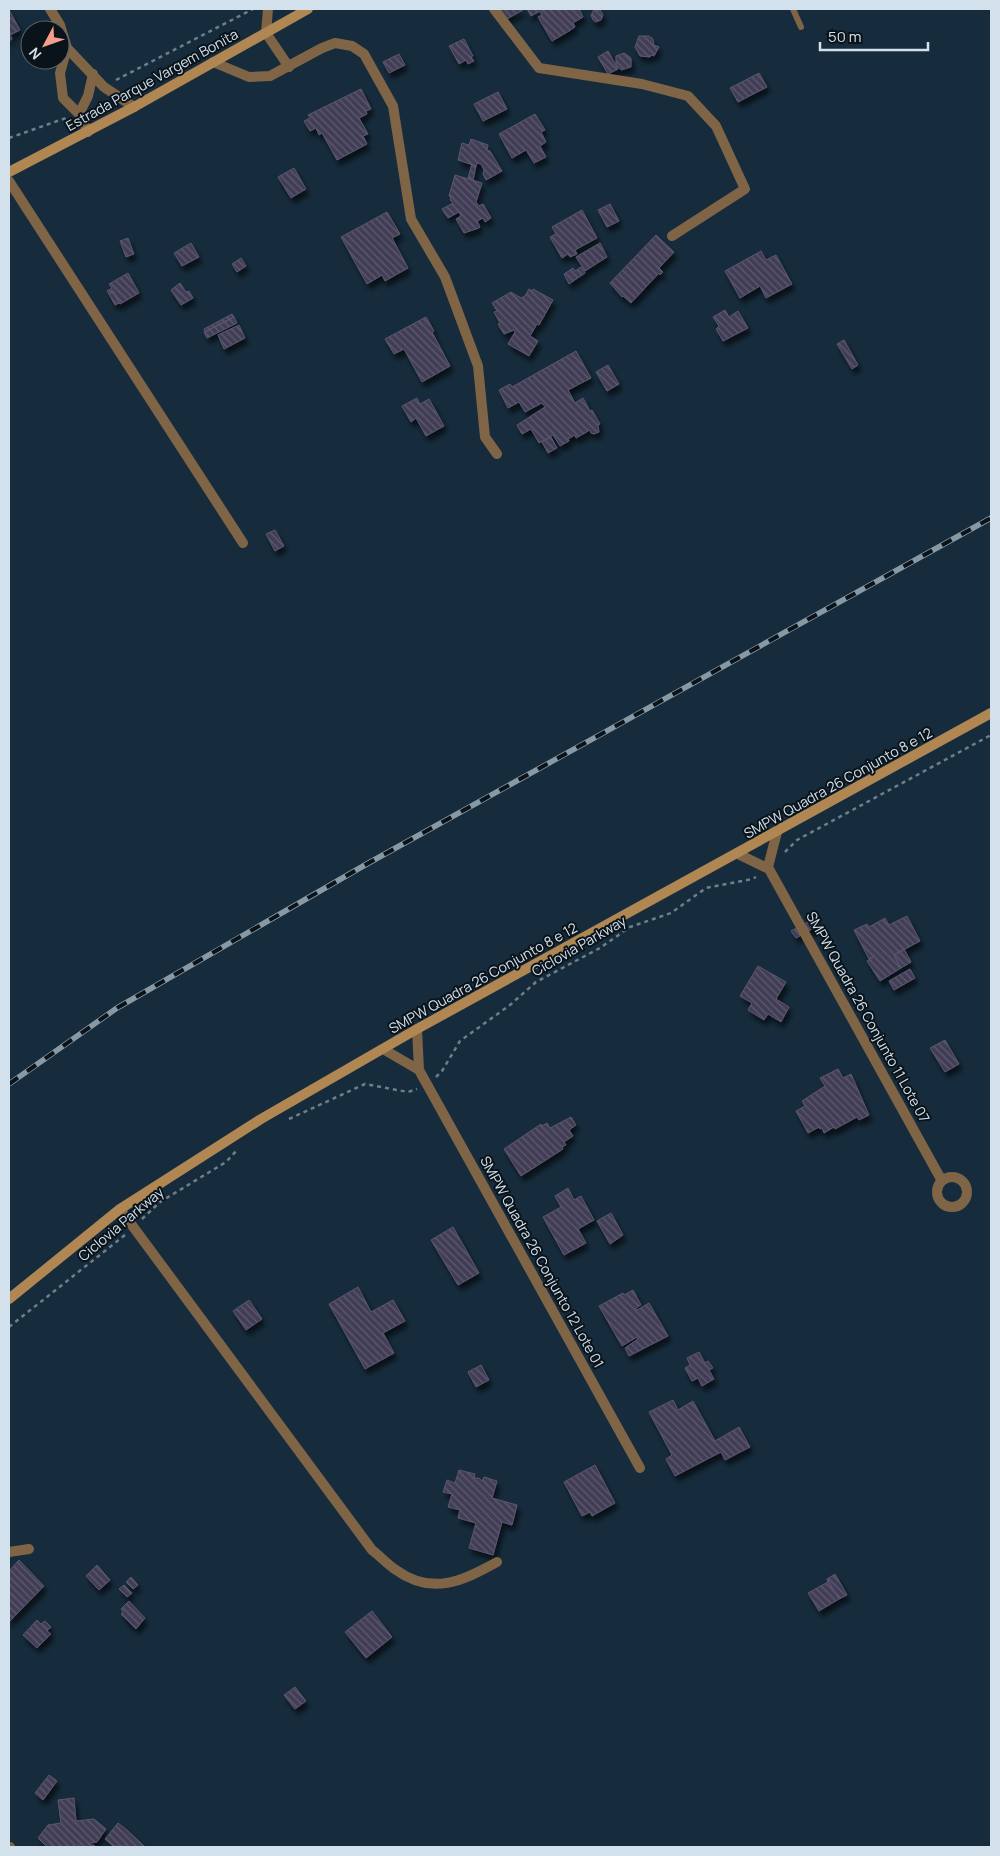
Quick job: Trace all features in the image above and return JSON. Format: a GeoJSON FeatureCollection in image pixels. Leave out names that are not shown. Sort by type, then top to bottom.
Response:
{"type":"FeatureCollection","features":[{"type":"Feature","properties":{"kind":"street"},"geometry":{"type":"LineString","coordinates":[[50,9],[57,20]]}},
{"type":"Feature","properties":{"kind":"street"},"geometry":{"type":"LineString","coordinates":[[268,9],[266,33],[289,67]]}},
{"type":"Feature","properties":{"kind":"street","name":"Estrada Parque Vargem Bonita"},"geometry":{"type":"LineString","coordinates":[[9,172],[134,107],[308,9]]}},
{"type":"Feature","properties":{"kind":"street"},"geometry":{"type":"LineString","coordinates":[[494,9],[539,68],[642,84],[688,96],[716,126],[745,189],[672,236]]}},
{"type":"Feature","properties":{"kind":"street"},"geometry":{"type":"LineString","coordinates":[[213,62],[249,77],[270,76],[335,43],[352,46],[364,54],[393,106],[411,220],[445,277],[478,366],[485,437],[497,454]]}},
{"type":"Feature","properties":{"kind":"street"},"geometry":{"type":"LineString","coordinates":[[70,51],[104,87],[134,107]]}},
{"type":"Feature","properties":{"kind":"street"},"geometry":{"type":"LineString","coordinates":[[61,70],[63,98],[79,114],[88,132]]}},
{"type":"Feature","properties":{"kind":"street"},"geometry":{"type":"LineString","coordinates":[[79,114],[88,96],[93,74]]}},
{"type":"Feature","properties":{"kind":"street"},"geometry":{"type":"LineString","coordinates":[[9,181],[243,543]]}},
{"type":"Feature","properties":{"kind":"street","name":"SMPW Quadra 26 Conjunto 8 e 12"},"geometry":{"type":"LineString","coordinates":[[9,1299],[120,1209],[261,1119],[416,1030],[991,714]]}},
{"type":"Feature","properties":{"kind":"street"},"geometry":{"type":"LineString","coordinates":[[738,854],[768,868],[777,832]]}},
{"type":"Feature","properties":{"kind":"street","name":"SMPW Quadra 26 Conjunto 11 Lote 07"},"geometry":{"type":"LineString","coordinates":[[768,868],[942,1181]]}},
{"type":"Feature","properties":{"kind":"street","name":"SMPW Quadra 26 Conjunto 12 Lote 01"},"geometry":{"type":"LineString","coordinates":[[416,1030],[419,1070],[640,1468]]}},
{"type":"Feature","properties":{"kind":"street","name":"SMPW Quadra 26 Conjunto 12 Lote 01"},"geometry":{"type":"LineString","coordinates":[[383,1049],[419,1070]]}},
{"type":"Feature","properties":{"kind":"street"},"geometry":{"type":"LineString","coordinates":[[120,1209],[372,1550],[396,1571],[430,1585],[457,1582],[469,1578],[498,1562]]}},
{"type":"Feature","properties":{"kind":"street"},"geometry":{"type":"LineString","coordinates":[[9,1552],[30,1549]]}},
{"type":"Feature","properties":{"kind":"lane"},"geometry":{"type":"LineString","coordinates":[[793,9],[801,27]]}},
{"type":"Feature","properties":{"kind":"path"},"geometry":{"type":"LineString","coordinates":[[104,87],[253,9]]}},
{"type":"Feature","properties":{"kind":"path"},"geometry":{"type":"LineString","coordinates":[[9,138],[79,114]]}},
{"type":"Feature","properties":{"kind":"path","name":"Ciclovia Parkway"},"geometry":{"type":"LineString","coordinates":[[428,1085],[442,1072],[460,1041],[510,1006],[536,982],[600,948],[630,927],[671,913],[706,888],[752,879],[768,868],[797,840],[991,735]]}},
{"type":"Feature","properties":{"kind":"path"},"geometry":{"type":"LineString","coordinates":[[284,1121],[364,1084],[408,1092],[428,1085]]}},
{"type":"Feature","properties":{"kind":"path","name":"Ciclovia Parkway"},"geometry":{"type":"LineString","coordinates":[[9,1327],[120,1240],[160,1202],[226,1162],[242,1144]]}},
{"type":"Feature","properties":{"kind":"building"},"geometry":{"type":"Polygon","coordinates":[[[499,9],[522,9],[523,10],[505,20],[499,9]]]}},
{"type":"Feature","properties":{"kind":"building"},"geometry":{"type":"Polygon","coordinates":[[[527,9],[579,9],[583,17],[573,23],[575,27],[552,41],[538,17],[542,15],[540,11],[531,16],[527,9]]]}},
{"type":"Feature","properties":{"kind":"building"},"geometry":{"type":"Polygon","coordinates":[[[9,10],[20,30],[10,35],[12,39],[9,41],[9,10]]]}},
{"type":"Feature","properties":{"kind":"building"},"geometry":{"type":"Polygon","coordinates":[[[594,10],[600,10],[603,15],[601,20],[596,22],[593,20],[591,15],[594,10]]]}},
{"type":"Feature","properties":{"kind":"building"},"geometry":{"type":"Polygon","coordinates":[[[639,36],[649,36],[653,39],[654,45],[659,47],[654,56],[640,56],[635,47],[639,36]]]}},
{"type":"Feature","properties":{"kind":"building"},"geometry":{"type":"Polygon","coordinates":[[[464,39],[474,61],[468,64],[466,60],[459,64],[449,46],[464,39]]]}},
{"type":"Feature","properties":{"kind":"building"},"geometry":{"type":"Polygon","coordinates":[[[608,51],[618,69],[608,74],[598,57],[608,51]]]}},
{"type":"Feature","properties":{"kind":"building"},"geometry":{"type":"Polygon","coordinates":[[[624,53],[631,58],[631,67],[621,70],[616,65],[616,56],[624,53]]]}},
{"type":"Feature","properties":{"kind":"building"},"geometry":{"type":"Polygon","coordinates":[[[399,54],[405,65],[389,73],[383,62],[399,54]]]}},
{"type":"Feature","properties":{"kind":"building"},"geometry":{"type":"Polygon","coordinates":[[[759,73],[767,87],[738,102],[730,88],[759,73]]]}},
{"type":"Feature","properties":{"kind":"building"},"geometry":{"type":"Polygon","coordinates":[[[361,89],[371,109],[366,111],[367,114],[359,118],[368,134],[363,136],[367,144],[337,160],[322,133],[319,135],[316,128],[310,131],[304,121],[310,118],[308,115],[361,89]]]}},
{"type":"Feature","properties":{"kind":"building"},"geometry":{"type":"Polygon","coordinates":[[[498,92],[507,109],[483,121],[474,104],[498,92]]]}},
{"type":"Feature","properties":{"kind":"building"},"geometry":{"type":"Polygon","coordinates":[[[535,114],[545,130],[541,132],[546,142],[540,146],[546,157],[534,163],[526,150],[512,158],[499,134],[535,114]]]}},
{"type":"Feature","properties":{"kind":"building"},"geometry":{"type":"Polygon","coordinates":[[[471,139],[488,145],[487,150],[490,151],[502,171],[486,180],[481,164],[477,163],[476,166],[458,160],[462,143],[469,145],[471,139]]]}},
{"type":"Feature","properties":{"kind":"building"},"geometry":{"type":"Polygon","coordinates":[[[472,164],[476,166],[473,180],[468,178],[472,164]]]}},
{"type":"Feature","properties":{"kind":"building"},"geometry":{"type":"Polygon","coordinates":[[[294,168],[306,189],[291,198],[278,177],[294,168]]]}},
{"type":"Feature","properties":{"kind":"building"},"geometry":{"type":"Polygon","coordinates":[[[455,175],[482,183],[476,202],[479,206],[483,204],[491,218],[485,222],[483,218],[477,221],[479,228],[464,233],[456,219],[461,216],[459,212],[448,218],[442,209],[453,203],[449,196],[455,175]]]}},
{"type":"Feature","properties":{"kind":"building"},"geometry":{"type":"Polygon","coordinates":[[[610,204],[619,221],[607,227],[598,210],[610,204]]]}},
{"type":"Feature","properties":{"kind":"building"},"geometry":{"type":"Polygon","coordinates":[[[582,210],[597,238],[575,250],[577,254],[570,257],[568,254],[562,258],[550,237],[556,234],[552,227],[582,210]]]}},
{"type":"Feature","properties":{"kind":"building"},"geometry":{"type":"Polygon","coordinates":[[[387,212],[400,234],[392,238],[408,268],[385,281],[382,275],[367,284],[341,237],[387,212]]]}},
{"type":"Feature","properties":{"kind":"building"},"geometry":{"type":"Polygon","coordinates":[[[656,235],[674,252],[659,268],[663,272],[660,275],[659,273],[631,303],[622,297],[610,283],[656,235]]]}},
{"type":"Feature","properties":{"kind":"building"},"geometry":{"type":"Polygon","coordinates":[[[128,238],[134,254],[126,257],[120,241],[128,238]]]}},
{"type":"Feature","properties":{"kind":"building"},"geometry":{"type":"Polygon","coordinates":[[[191,243],[199,257],[182,266],[174,253],[191,243]]]}},
{"type":"Feature","properties":{"kind":"building"},"geometry":{"type":"Polygon","coordinates":[[[600,243],[607,257],[585,271],[576,257],[600,243]]]}},
{"type":"Feature","properties":{"kind":"building"},"geometry":{"type":"Polygon","coordinates":[[[761,251],[766,260],[776,255],[792,284],[766,298],[760,286],[740,298],[725,271],[761,251]]]}},
{"type":"Feature","properties":{"kind":"building"},"geometry":{"type":"Polygon","coordinates":[[[241,258],[246,266],[237,272],[232,264],[241,258]]]}},
{"type":"Feature","properties":{"kind":"building"},"geometry":{"type":"Polygon","coordinates":[[[581,267],[585,273],[569,284],[564,274],[573,268],[575,271],[581,267]]]}},
{"type":"Feature","properties":{"kind":"building"},"geometry":{"type":"Polygon","coordinates":[[[128,273],[139,293],[120,304],[113,291],[109,294],[107,291],[112,288],[109,284],[128,273]]]}},
{"type":"Feature","properties":{"kind":"building"},"geometry":{"type":"Polygon","coordinates":[[[180,283],[186,292],[189,291],[193,298],[181,305],[171,290],[180,283]]]}},
{"type":"Feature","properties":{"kind":"building"},"geometry":{"type":"Polygon","coordinates":[[[529,289],[532,291],[533,289],[553,300],[539,325],[537,324],[530,336],[538,341],[529,356],[508,344],[515,332],[514,330],[504,334],[498,324],[500,323],[494,312],[497,311],[492,303],[511,292],[521,298],[525,296],[529,289]]]}},
{"type":"Feature","properties":{"kind":"building"},"geometry":{"type":"Polygon","coordinates":[[[113,291],[119,303],[115,305],[109,294],[113,291]]]}},
{"type":"Feature","properties":{"kind":"building"},"geometry":{"type":"Polygon","coordinates":[[[725,310],[729,317],[738,311],[748,328],[723,341],[716,329],[719,326],[713,317],[725,310]]]}},
{"type":"Feature","properties":{"kind":"building"},"geometry":{"type":"Polygon","coordinates":[[[232,314],[234,317],[205,332],[204,329],[232,314]]]}},
{"type":"Feature","properties":{"kind":"building"},"geometry":{"type":"Polygon","coordinates":[[[234,317],[237,323],[207,338],[204,332],[234,317]]]}},
{"type":"Feature","properties":{"kind":"building"},"geometry":{"type":"Polygon","coordinates":[[[426,317],[450,366],[422,382],[404,349],[394,354],[385,339],[426,317]]]}},
{"type":"Feature","properties":{"kind":"building"},"geometry":{"type":"Polygon","coordinates":[[[239,325],[245,338],[224,349],[218,335],[239,325]]]}},
{"type":"Feature","properties":{"kind":"building"},"geometry":{"type":"Polygon","coordinates":[[[844,340],[858,365],[852,369],[837,344],[844,340]]]}},
{"type":"Feature","properties":{"kind":"building"},"geometry":{"type":"Polygon","coordinates":[[[576,351],[591,378],[568,390],[575,403],[583,398],[590,411],[592,410],[600,424],[598,425],[599,432],[594,434],[590,430],[576,438],[575,435],[560,446],[553,435],[539,443],[531,429],[522,434],[517,425],[545,407],[542,403],[525,412],[519,402],[508,408],[499,390],[510,384],[512,387],[576,351]]]}},
{"type":"Feature","properties":{"kind":"building"},"geometry":{"type":"Polygon","coordinates":[[[608,365],[619,384],[607,391],[596,372],[608,365]]]}},
{"type":"Feature","properties":{"kind":"building"},"geometry":{"type":"Polygon","coordinates":[[[417,398],[420,404],[429,399],[444,426],[426,436],[416,418],[411,422],[402,406],[417,398]]]}},
{"type":"Feature","properties":{"kind":"building"},"geometry":{"type":"Polygon","coordinates":[[[551,437],[557,448],[548,453],[542,442],[551,437]]]}},
{"type":"Feature","properties":{"kind":"building"},"geometry":{"type":"Polygon","coordinates":[[[275,530],[284,546],[275,551],[266,534],[275,530]]]}},
{"type":"Feature","properties":{"kind":"building"},"geometry":{"type":"Polygon","coordinates":[[[907,916],[920,941],[894,955],[901,968],[880,981],[867,961],[873,957],[869,959],[854,930],[867,924],[869,927],[885,918],[889,925],[907,916]]]}},
{"type":"Feature","properties":{"kind":"building"},"geometry":{"type":"Polygon","coordinates":[[[815,918],[819,925],[796,938],[791,931],[815,918]]]}},
{"type":"Feature","properties":{"kind":"building"},"geometry":{"type":"Polygon","coordinates":[[[904,949],[911,962],[901,968],[894,955],[904,949]]]}},
{"type":"Feature","properties":{"kind":"building"},"geometry":{"type":"Polygon","coordinates":[[[758,966],[786,982],[776,999],[789,1007],[781,1022],[768,1014],[764,1020],[748,1010],[752,1003],[740,996],[758,966]]]}},
{"type":"Feature","properties":{"kind":"building"},"geometry":{"type":"Polygon","coordinates":[[[910,969],[915,978],[894,990],[889,981],[910,969]]]}},
{"type":"Feature","properties":{"kind":"building"},"geometry":{"type":"Polygon","coordinates":[[[945,1040],[959,1064],[945,1072],[930,1048],[945,1040]]]}},
{"type":"Feature","properties":{"kind":"building"},"geometry":{"type":"Polygon","coordinates":[[[838,1069],[843,1078],[851,1074],[869,1115],[859,1120],[857,1117],[824,1133],[822,1128],[820,1129],[819,1127],[808,1133],[796,1111],[805,1106],[802,1101],[825,1086],[820,1078],[838,1069]]]}},
{"type":"Feature","properties":{"kind":"building"},"geometry":{"type":"Polygon","coordinates":[[[571,1117],[576,1125],[569,1130],[573,1136],[564,1142],[566,1145],[562,1147],[563,1149],[521,1176],[504,1149],[541,1124],[542,1126],[547,1123],[550,1128],[571,1117]]]}},
{"type":"Feature","properties":{"kind":"building"},"geometry":{"type":"Polygon","coordinates":[[[568,1188],[574,1200],[581,1196],[594,1220],[578,1229],[586,1243],[564,1255],[543,1217],[561,1207],[555,1196],[568,1188]]]}},
{"type":"Feature","properties":{"kind":"building"},"geometry":{"type":"Polygon","coordinates":[[[611,1213],[623,1235],[610,1244],[597,1221],[611,1213]]]}},
{"type":"Feature","properties":{"kind":"building"},"geometry":{"type":"Polygon","coordinates":[[[453,1227],[479,1273],[458,1285],[431,1240],[453,1227]]]}},
{"type":"Feature","properties":{"kind":"building"},"geometry":{"type":"Polygon","coordinates":[[[358,1287],[371,1312],[393,1300],[405,1321],[383,1333],[394,1353],[365,1369],[329,1304],[358,1287]]]}},
{"type":"Feature","properties":{"kind":"building"},"geometry":{"type":"Polygon","coordinates":[[[633,1290],[641,1305],[636,1308],[637,1310],[649,1303],[668,1336],[629,1356],[625,1348],[638,1339],[637,1337],[622,1346],[599,1306],[623,1293],[624,1295],[633,1290]]]}},
{"type":"Feature","properties":{"kind":"building"},"geometry":{"type":"Polygon","coordinates":[[[249,1300],[262,1319],[246,1330],[233,1311],[249,1300]]]}},
{"type":"Feature","properties":{"kind":"building"},"geometry":{"type":"Polygon","coordinates":[[[699,1352],[705,1363],[708,1361],[713,1368],[709,1370],[714,1379],[702,1386],[698,1378],[692,1381],[685,1368],[690,1365],[687,1358],[699,1352]]]}},
{"type":"Feature","properties":{"kind":"building"},"geometry":{"type":"Polygon","coordinates":[[[481,1365],[489,1380],[476,1387],[468,1372],[481,1365]]]}},
{"type":"Feature","properties":{"kind":"building"},"geometry":{"type":"Polygon","coordinates":[[[673,1400],[678,1410],[693,1401],[715,1441],[739,1427],[750,1447],[725,1460],[721,1452],[675,1476],[666,1459],[672,1455],[649,1412],[673,1400]]]}},
{"type":"Feature","properties":{"kind":"building"},"geometry":{"type":"Polygon","coordinates":[[[595,1465],[615,1503],[592,1516],[590,1512],[582,1516],[564,1482],[595,1465]]]}},
{"type":"Feature","properties":{"kind":"building"},"geometry":{"type":"Polygon","coordinates":[[[459,1470],[475,1474],[474,1478],[479,1478],[482,1481],[484,1477],[497,1481],[492,1498],[517,1505],[512,1525],[502,1522],[493,1555],[469,1548],[476,1523],[458,1518],[460,1510],[448,1507],[452,1494],[443,1492],[447,1480],[455,1483],[459,1470]]]}},
{"type":"Feature","properties":{"kind":"building"},"geometry":{"type":"Polygon","coordinates":[[[19,1560],[44,1586],[9,1622],[9,1571],[19,1560]]]}},
{"type":"Feature","properties":{"kind":"building"},"geometry":{"type":"Polygon","coordinates":[[[97,1565],[110,1580],[99,1590],[86,1576],[97,1565]]]}},
{"type":"Feature","properties":{"kind":"building"},"geometry":{"type":"Polygon","coordinates":[[[835,1574],[847,1595],[839,1599],[827,1579],[835,1574]]]}},
{"type":"Feature","properties":{"kind":"building"},"geometry":{"type":"Polygon","coordinates":[[[131,1577],[138,1585],[133,1589],[126,1582],[131,1577]]]}},
{"type":"Feature","properties":{"kind":"building"},"geometry":{"type":"Polygon","coordinates":[[[827,1579],[839,1599],[819,1611],[808,1593],[828,1582],[827,1579]]]}},
{"type":"Feature","properties":{"kind":"building"},"geometry":{"type":"Polygon","coordinates":[[[124,1585],[132,1593],[127,1597],[119,1589],[124,1585]]]}},
{"type":"Feature","properties":{"kind":"building"},"geometry":{"type":"Polygon","coordinates":[[[129,1601],[145,1618],[136,1629],[121,1614],[123,1612],[121,1609],[129,1601]]]}},
{"type":"Feature","properties":{"kind":"building"},"geometry":{"type":"Polygon","coordinates":[[[372,1611],[392,1637],[366,1658],[345,1632],[372,1611]]]}},
{"type":"Feature","properties":{"kind":"building"},"geometry":{"type":"Polygon","coordinates":[[[37,1620],[41,1624],[45,1621],[51,1627],[47,1631],[51,1634],[37,1648],[23,1635],[37,1620]]]}},
{"type":"Feature","properties":{"kind":"building"},"geometry":{"type":"Polygon","coordinates":[[[295,1687],[306,1701],[295,1709],[284,1695],[295,1687]]]}},
{"type":"Feature","properties":{"kind":"building"},"geometry":{"type":"Polygon","coordinates":[[[49,1775],[57,1781],[43,1800],[35,1793],[49,1775]]]}},
{"type":"Feature","properties":{"kind":"building"},"geometry":{"type":"Polygon","coordinates":[[[74,1798],[76,1821],[94,1819],[106,1829],[97,1842],[90,1843],[94,1847],[78,1847],[79,1845],[73,1845],[73,1847],[47,1847],[38,1838],[48,1825],[61,1823],[58,1800],[74,1798]]]}},
{"type":"Feature","properties":{"kind":"building"},"geometry":{"type":"Polygon","coordinates":[[[118,1823],[145,1847],[113,1846],[105,1839],[118,1823]]]}},
{"type":"Feature","properties":{"kind":"railway"},"geometry":{"type":"LineString","coordinates":[[9,1084],[117,1008],[365,865],[991,518]]}}]}
